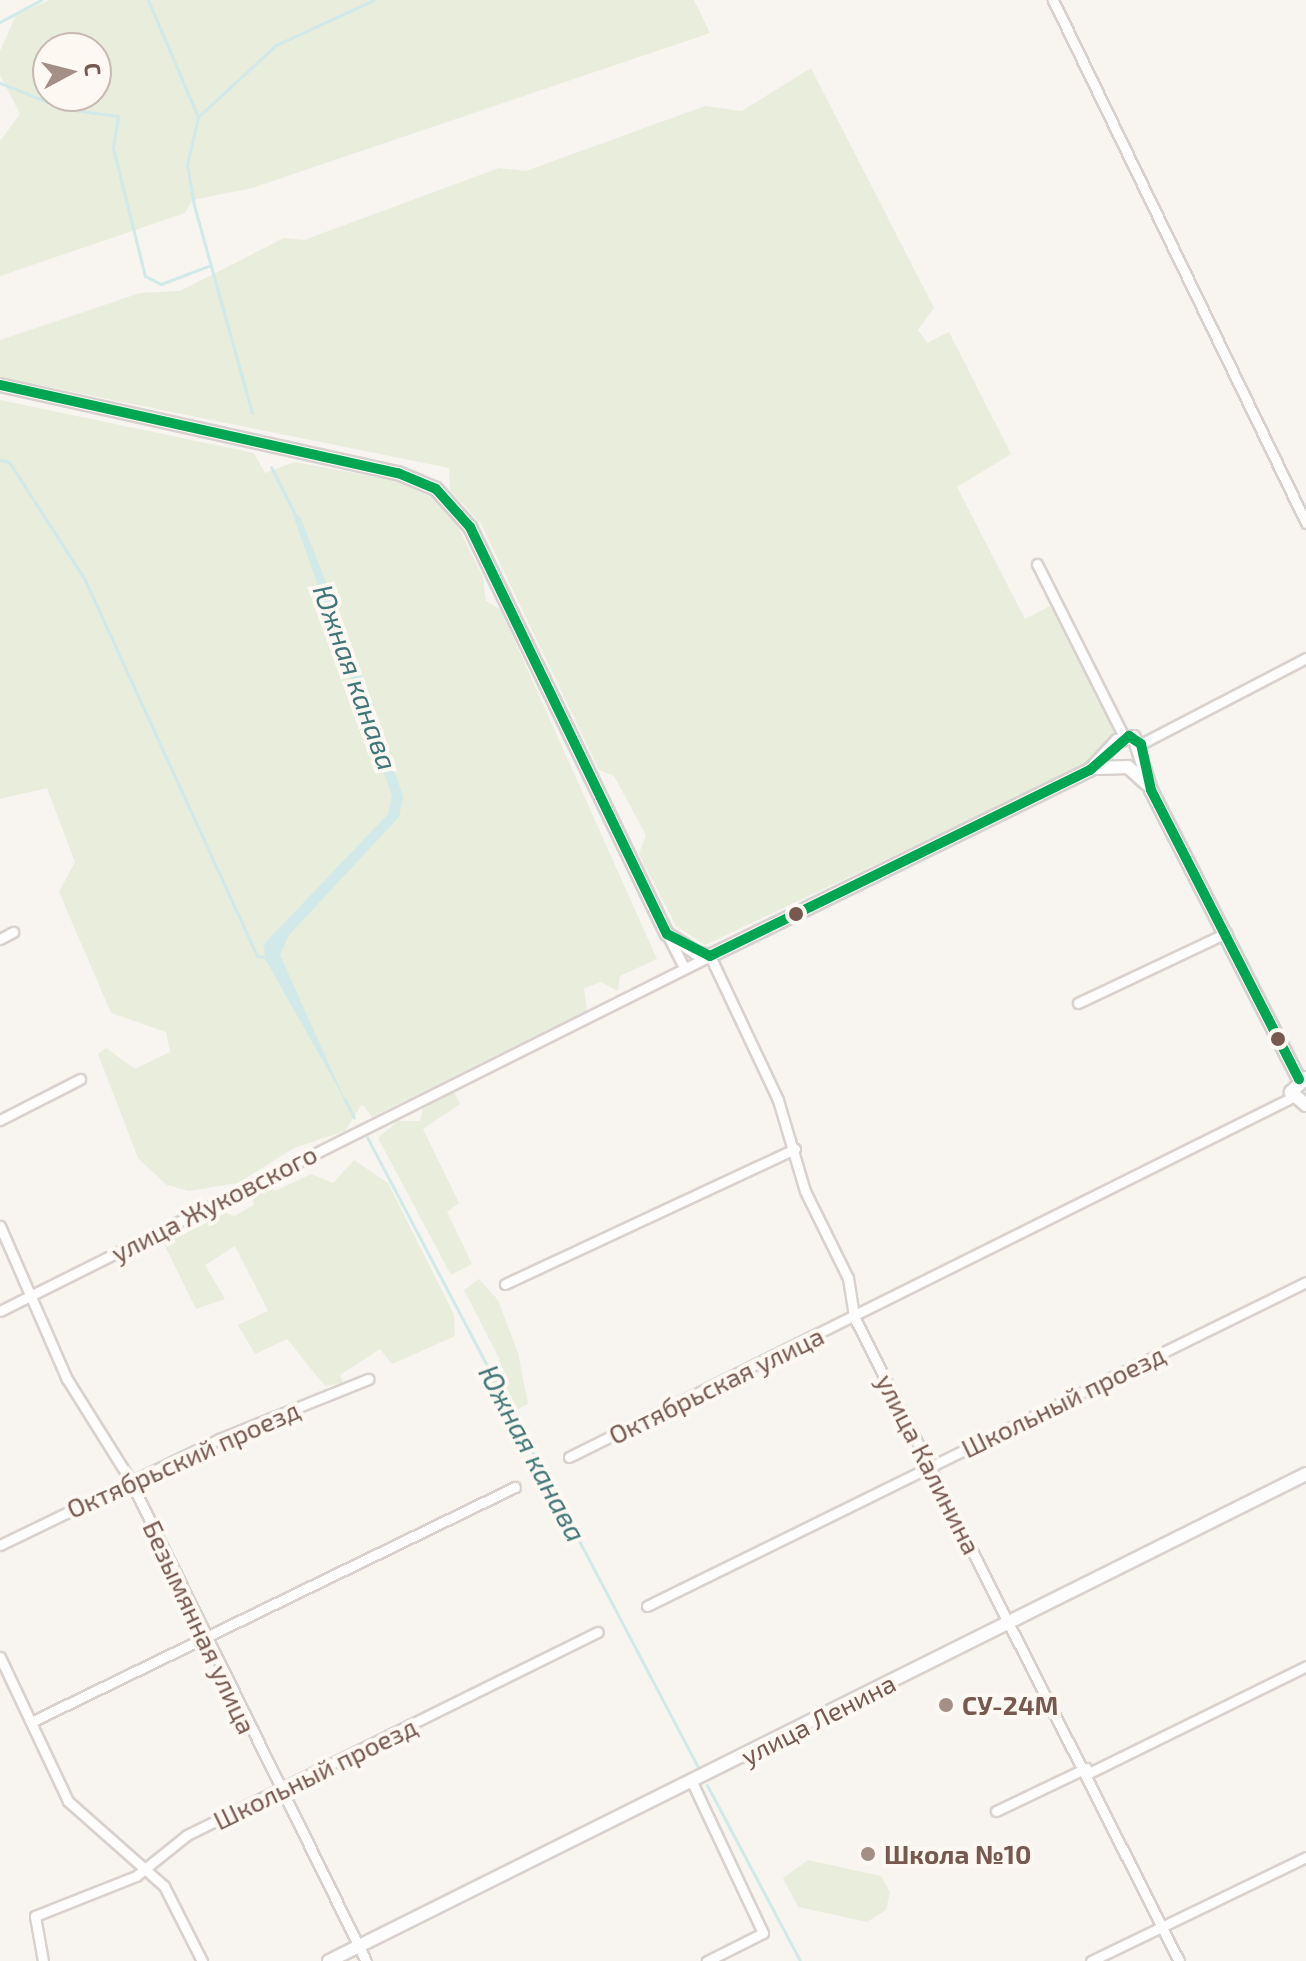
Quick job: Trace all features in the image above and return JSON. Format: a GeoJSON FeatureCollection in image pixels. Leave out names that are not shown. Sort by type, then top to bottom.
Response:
{"type":"FeatureCollection","features":[{"type":"Feature","properties":{"kind":"street"},"geometry":{"type":"LineString","coordinates":[[1053,0],[1306,523]]}},
{"type":"Feature","properties":{"kind":"street"},"geometry":{"type":"LineString","coordinates":[[0,385],[398,473],[436,489],[470,527],[684,968]]}},
{"type":"Feature","properties":{"kind":"street"},"geometry":{"type":"LineString","coordinates":[[1037,564],[1124,737],[1142,749],[1151,790],[1302,1079],[1293,1097],[1306,1105]]}},
{"type":"Feature","properties":{"kind":"street"},"geometry":{"type":"LineString","coordinates":[[1090,770],[1124,766],[1142,749],[1306,658]]}},
{"type":"Feature","properties":{"kind":"street","name":"улица Жуковского"},"geometry":{"type":"LineString","coordinates":[[0,1311],[684,968],[1090,770],[1124,737]]}},
{"type":"Feature","properties":{"kind":"street"},"geometry":{"type":"LineString","coordinates":[[1112,749],[1124,766],[1151,790]]}},
{"type":"Feature","properties":{"kind":"street"},"geometry":{"type":"LineString","coordinates":[[0,939],[13,932]]}},
{"type":"Feature","properties":{"kind":"street"},"geometry":{"type":"LineString","coordinates":[[1078,1003],[1226,933]]}},
{"type":"Feature","properties":{"kind":"street"},"geometry":{"type":"LineString","coordinates":[[667,934],[710,956]]}},
{"type":"Feature","properties":{"kind":"street","name":"улица Калинина"},"geometry":{"type":"LineString","coordinates":[[710,956],[795,1149],[805,1191],[848,1278],[854,1317],[1088,1770],[1179,1961]]}},
{"type":"Feature","properties":{"kind":"street"},"geometry":{"type":"LineString","coordinates":[[0,1120],[80,1079]]}},
{"type":"Feature","properties":{"kind":"street","name":"Октябрьская улица"},"geometry":{"type":"LineString","coordinates":[[569,1457],[1293,1097]]}},
{"type":"Feature","properties":{"kind":"street"},"geometry":{"type":"LineString","coordinates":[[505,1284],[795,1149]]}},
{"type":"Feature","properties":{"kind":"street","name":"Безымянная улица"},"geometry":{"type":"LineString","coordinates":[[0,1226],[35,1293],[67,1379],[130,1480],[280,1793],[366,1961]]}},
{"type":"Feature","properties":{"kind":"street","name":"Школьный проезд"},"geometry":{"type":"LineString","coordinates":[[647,1606],[1306,1282]]}},
{"type":"Feature","properties":{"kind":"street","name":"Октябрьский проезд"},"geometry":{"type":"LineString","coordinates":[[0,1545],[130,1480],[368,1379]]}},
{"type":"Feature","properties":{"kind":"street","name":"улица Ленина"},"geometry":{"type":"LineString","coordinates":[[329,1961],[1306,1474]]}},
{"type":"Feature","properties":{"kind":"street"},"geometry":{"type":"LineString","coordinates":[[31,1722],[515,1487]]}},
{"type":"Feature","properties":{"kind":"street","name":"Школьный проезд"},"geometry":{"type":"LineString","coordinates":[[43,1961],[35,1916],[147,1870],[187,1835],[280,1793],[598,1632]]}},
{"type":"Feature","properties":{"kind":"street"},"geometry":{"type":"LineString","coordinates":[[0,1657],[68,1801],[164,1886],[202,1961]]}},
{"type":"Feature","properties":{"kind":"street"},"geometry":{"type":"LineString","coordinates":[[996,1811],[1306,1666]]}},
{"type":"Feature","properties":{"kind":"street"},"geometry":{"type":"LineString","coordinates":[[691,1780],[763,1933],[707,1961]]}},
{"type":"Feature","properties":{"kind":"street"},"geometry":{"type":"LineString","coordinates":[[1091,1961],[1306,1857]]}},
{"type":"Feature","properties":{"kind":"green space"},"geometry":{"type":"Polygon","coordinates":[[[49,0],[694,0],[710,33],[252,188],[192,200],[185,213],[0,276],[0,141],[20,114],[0,75],[0,51],[16,15],[49,0]]]}},
{"type":"Feature","properties":{"kind":"green space"},"geometry":{"type":"Polygon","coordinates":[[[811,68],[934,308],[918,330],[927,343],[949,332],[1011,454],[957,487],[1025,619],[1052,605],[1118,732],[1091,763],[705,945],[676,926],[639,854],[646,835],[614,776],[599,770],[481,524],[450,490],[449,468],[0,377],[0,340],[140,293],[180,291],[284,238],[304,240],[499,168],[526,171],[705,106],[742,111],[811,68]]]}},
{"type":"Feature","properties":{"kind":"green space"},"geometry":{"type":"Polygon","coordinates":[[[0,400],[254,453],[265,473],[295,462],[396,481],[433,498],[457,525],[483,577],[486,601],[501,610],[657,959],[620,976],[618,991],[601,982],[584,988],[587,1011],[372,1117],[362,1104],[345,1131],[294,1148],[238,1183],[189,1191],[167,1185],[138,1158],[98,1054],[106,1048],[135,1069],[170,1052],[166,1032],[111,1013],[59,892],[75,862],[47,788],[0,799],[0,400]]]}},
{"type":"Feature","properties":{"kind":"green space"},"geometry":{"type":"Polygon","coordinates":[[[453,1090],[460,1104],[423,1129],[459,1203],[447,1212],[472,1264],[451,1275],[378,1138],[398,1121],[420,1121],[423,1109],[453,1090]]]}},
{"type":"Feature","properties":{"kind":"green space"},"geometry":{"type":"Polygon","coordinates":[[[354,1160],[388,1183],[454,1315],[455,1336],[392,1364],[380,1349],[340,1375],[343,1383],[325,1386],[287,1339],[255,1354],[238,1325],[268,1311],[235,1246],[205,1265],[225,1299],[196,1309],[162,1240],[217,1209],[234,1216],[254,1205],[249,1187],[267,1179],[275,1191],[311,1174],[333,1183],[354,1160]]]}},
{"type":"Feature","properties":{"kind":"green space"},"geometry":{"type":"Polygon","coordinates":[[[479,1279],[498,1300],[518,1353],[528,1404],[504,1416],[484,1383],[500,1360],[464,1290],[479,1279]]]}},
{"type":"Feature","properties":{"kind":"green space"},"geometry":{"type":"Polygon","coordinates":[[[808,1860],[881,1876],[890,1892],[886,1910],[867,1922],[798,1907],[783,1878],[808,1860]]]}},
{"type":"Feature","properties":{"kind":"water"},"geometry":{"type":"Polygon","coordinates":[[[293,515],[300,516],[372,700],[403,797],[399,817],[289,935],[280,955],[346,1102],[265,959],[264,944],[388,814],[392,796],[293,515]]]}},
{"type":"Feature","properties":{"kind":"waterway"},"geometry":{"type":"LineString","coordinates":[[0,22],[41,0]]}},
{"type":"Feature","properties":{"kind":"waterway"},"geometry":{"type":"LineString","coordinates":[[148,0],[198,117]]}},
{"type":"Feature","properties":{"kind":"waterway","name":"Южная канава"},"geometry":{"type":"LineString","coordinates":[[252,413],[194,205],[187,165],[198,117],[276,45],[374,0]]}},
{"type":"Feature","properties":{"kind":"waterway"},"geometry":{"type":"LineString","coordinates":[[0,83],[66,109],[118,116],[113,148],[145,276],[161,284],[211,265]]}},
{"type":"Feature","properties":{"kind":"waterway"},"geometry":{"type":"LineString","coordinates":[[0,460],[9,462],[84,578],[257,956],[266,957]]}},
{"type":"Feature","properties":{"kind":"waterway","name":"Южная канава"},"geometry":{"type":"LineString","coordinates":[[271,467],[297,518]]}},
{"type":"Feature","properties":{"kind":"waterway","name":"Южная канава"},"geometry":{"type":"LineString","coordinates":[[344,1098],[354,1118]]}},
{"type":"Feature","properties":{"kind":"waterway","name":"Южная канава"},"geometry":{"type":"LineString","coordinates":[[367,1137],[699,1769]]}},
{"type":"Feature","properties":{"kind":"waterway","name":"Южная канава"},"geometry":{"type":"LineString","coordinates":[[707,1785],[800,1961]]}},
{"type":"Feature","properties":{"kind":"transit line"},"geometry":{"type":"LineString","coordinates":[[0,385],[398,473],[436,489],[470,527],[667,934],[710,956]]}},
{"type":"Feature","properties":{"kind":"transit line"},"geometry":{"type":"LineString","coordinates":[[710,956],[1090,770],[1129,736],[1141,744],[1151,790],[1299,1079]]}},
{"type":"Feature","properties":{"kind":"place","name":"СУ-24М"},"geometry":{"type":"Point","coordinates":[946,1705]}},
{"type":"Feature","properties":{"kind":"place","name":"Школа №10"},"geometry":{"type":"Point","coordinates":[868,1854]}}]}
